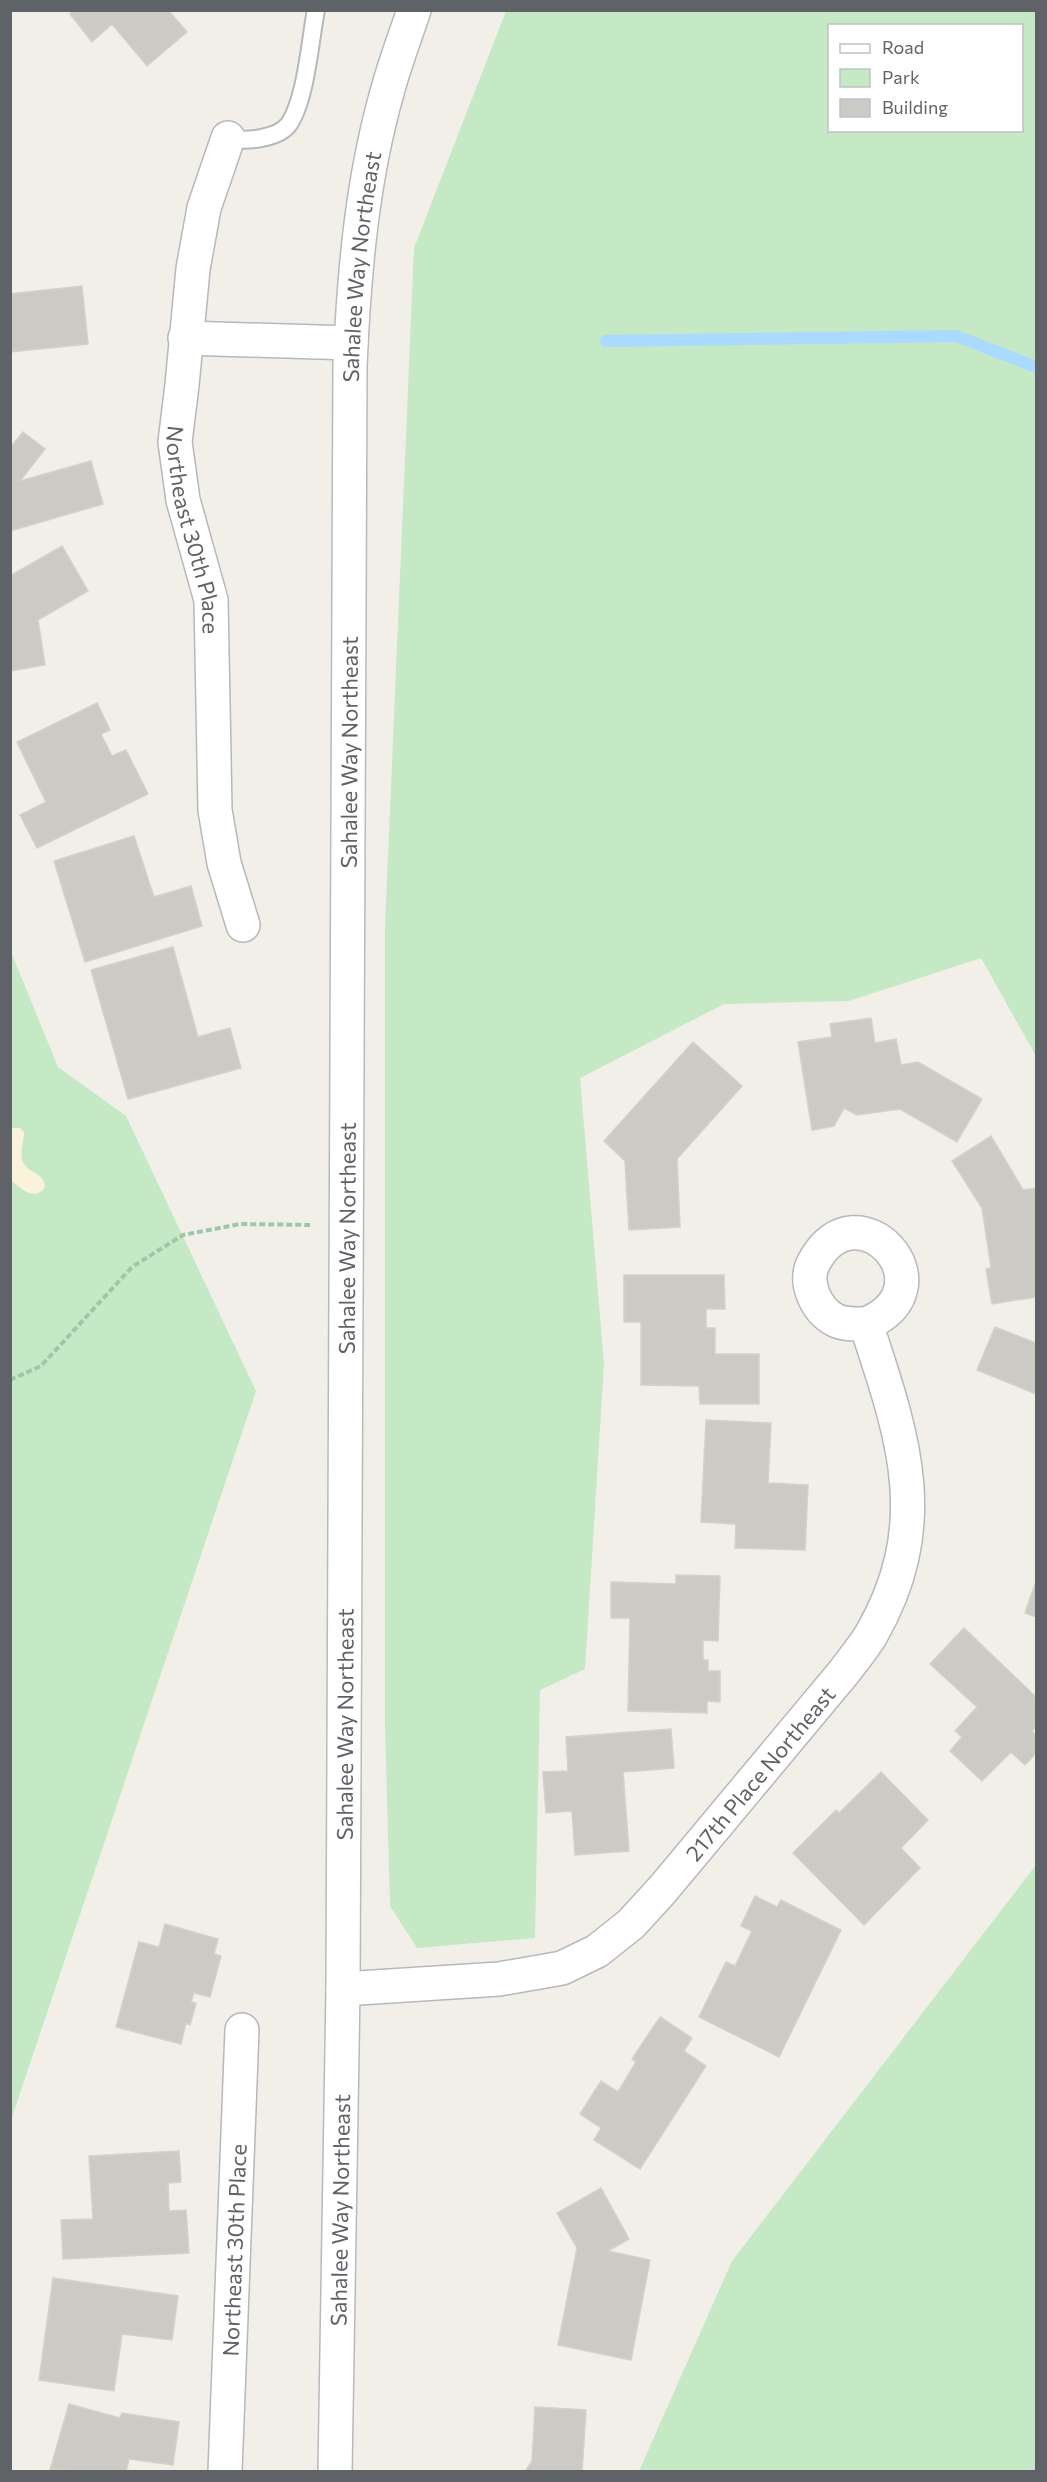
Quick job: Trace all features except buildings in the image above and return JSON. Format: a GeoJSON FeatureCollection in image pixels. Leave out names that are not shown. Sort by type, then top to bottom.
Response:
{"type":"FeatureCollection","features":[{"type":"Feature","properties":{"kind":"main road","name":"Sahalee Way Northeast"},"geometry":{"type":"LineString","coordinates":[[335,2472],[343,1989],[351,343],[355,267],[368,178],[388,89],[414,10]]}},
{"type":"Feature","properties":{"kind":"main road","name":"Northeast 30th Place"},"geometry":{"type":"LineString","coordinates":[[228,138],[204,208],[193,270],[174,442],[183,500],[211,600],[215,810],[224,863],[243,925]]}},
{"type":"Feature","properties":{"kind":"main road"},"geometry":{"type":"LineString","coordinates":[[185,338],[351,343]]}},
{"type":"Feature","properties":{"kind":"main road","name":"217th Place Northeast"},"geometry":{"type":"LineString","coordinates":[[343,1989],[499,1979],[562,1968],[597,1951],[631,1924],[663,1889],[844,1672],[870,1636],[892,1592],[904,1550],[908,1511],[906,1462],[893,1405],[866,1324]]}},
{"type":"Feature","properties":{"kind":"main road","name":"Northeast 30th Place"},"geometry":{"type":"LineString","coordinates":[[225,2472],[242,2030]]}},
{"type":"Feature","properties":{"kind":"lane"},"geometry":{"type":"LineString","coordinates":[[228,138],[243,142],[267,137],[287,126],[298,106],[316,10]]}},
{"type":"Feature","properties":{"kind":"path"},"geometry":{"type":"LineString","coordinates":[[10,1380],[41,1366],[132,1267],[183,1235],[240,1224],[347,1226]]}},
{"type":"Feature","properties":{"kind":"green space"},"geometry":{"type":"Polygon","coordinates":[[[506,11],[1036,11],[1036,1056],[981,958],[849,1001],[724,1004],[580,1078],[604,1364],[585,1669],[540,1690],[535,1938],[417,1948],[390,1906],[385,1725],[385,927],[414,248],[506,11]]]}},
{"type":"Feature","properties":{"kind":"green space"},"geometry":{"type":"Polygon","coordinates":[[[11,952],[58,1067],[126,1116],[256,1391],[11,2120],[11,952]]]}},
{"type":"Feature","properties":{"kind":"green space"},"geometry":{"type":"Polygon","coordinates":[[[1036,1865],[1036,2471],[639,2471],[732,2261],[1036,1865]]]}},
{"type":"Feature","properties":{"kind":"sand"},"geometry":{"type":"Polygon","coordinates":[[[20,1128],[24,1132],[23,1162],[44,1182],[45,1187],[37,1194],[28,1193],[11,1180],[11,1129],[20,1128]]]}},
{"type":"Feature","properties":{"kind":"waterway"},"geometry":{"type":"LineString","coordinates":[[606,341],[956,336],[1036,367]]}}]}
